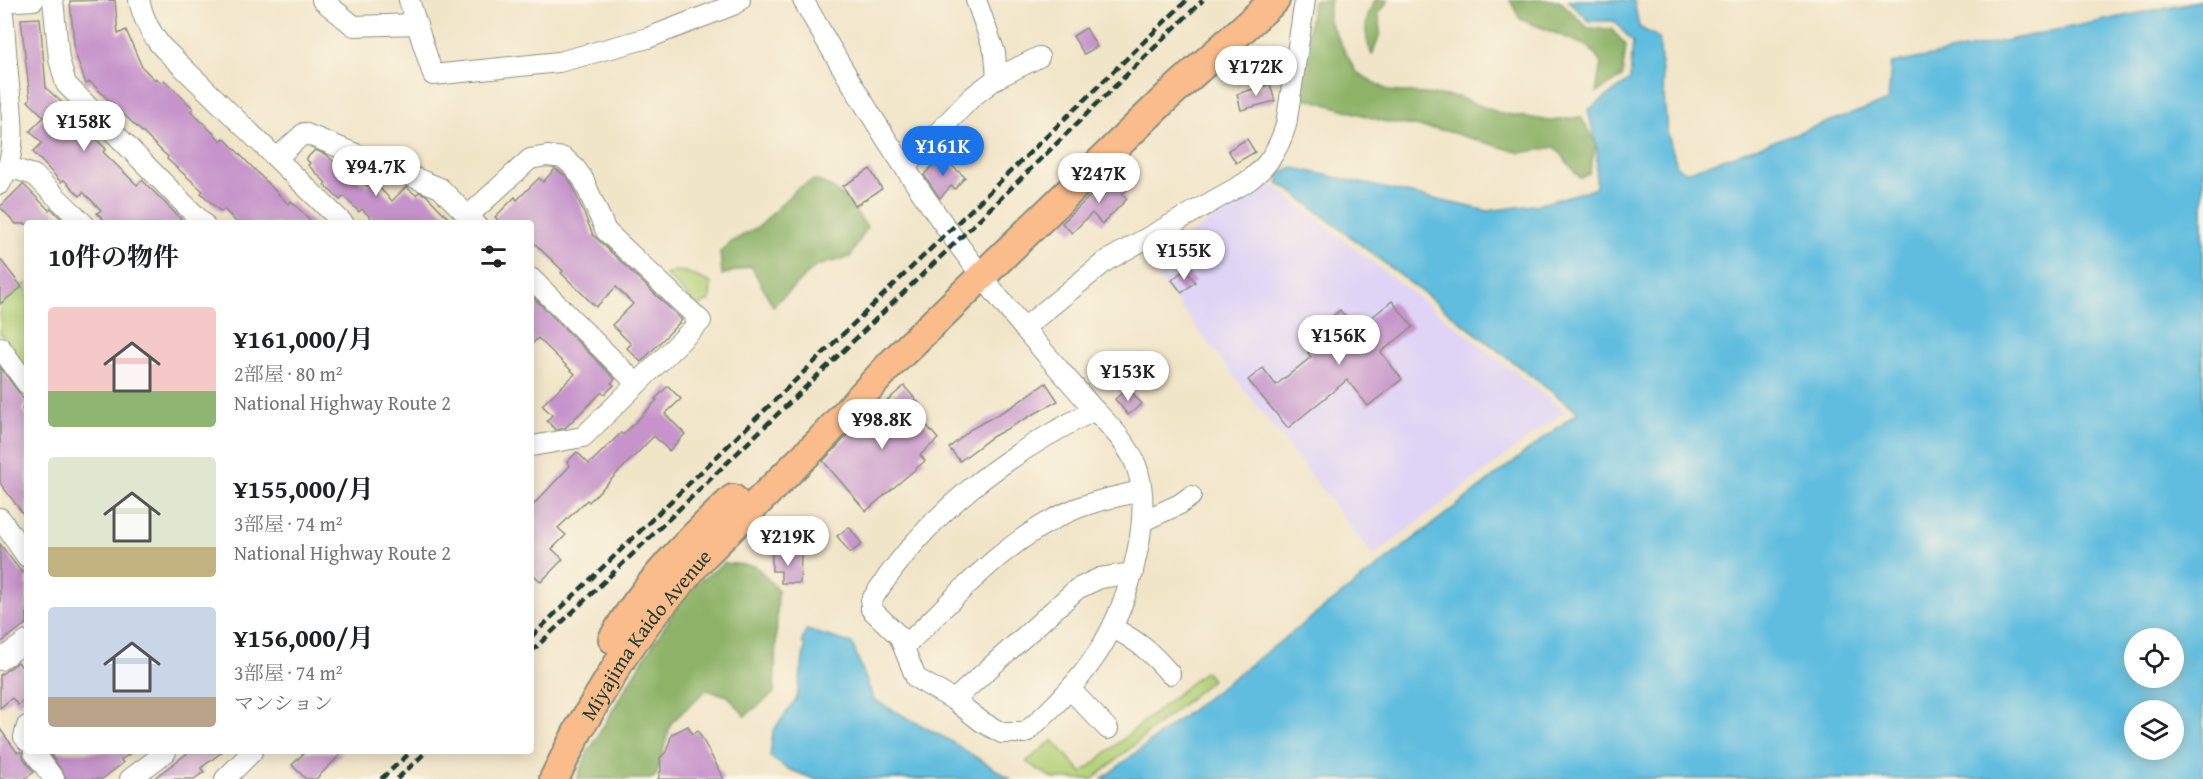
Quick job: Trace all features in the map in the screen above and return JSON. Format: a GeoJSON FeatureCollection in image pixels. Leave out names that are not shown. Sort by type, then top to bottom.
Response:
{"type":"FeatureCollection","features":[{"type":"Feature","properties":{"kind":"highway"},"geometry":{"type":"LineString","coordinates":[[977,269],[1155,83],[1246,0]]}},
{"type":"Feature","properties":{"kind":"highway"},"geometry":{"type":"LineString","coordinates":[[548,779],[580,697],[616,634],[654,580],[700,531],[851,385],[1275,0]]}},
{"type":"Feature","properties":{"kind":"highway","name":"Miyajima Kaido Avenue"},"geometry":{"type":"LineString","coordinates":[[554,779],[600,692],[655,613],[703,556],[832,427],[977,269]]}},
{"type":"Feature","properties":{"kind":"street"},"geometry":{"type":"LineString","coordinates":[[34,0],[2,1],[13,130],[4,176],[34,175],[80,220]]}},
{"type":"Feature","properties":{"kind":"street"},"geometry":{"type":"LineString","coordinates":[[53,0],[58,59],[66,84],[200,220]]}},
{"type":"Feature","properties":{"kind":"street"},"geometry":{"type":"LineString","coordinates":[[139,0],[148,27],[162,47],[340,220]]}},
{"type":"Feature","properties":{"kind":"street"},"geometry":{"type":"LineString","coordinates":[[322,0],[354,26],[417,24]]}},
{"type":"Feature","properties":{"kind":"street"},"geometry":{"type":"LineString","coordinates":[[409,0],[433,75],[559,62],[648,38],[733,5],[740,0]]}},
{"type":"Feature","properties":{"kind":"street"},"geometry":{"type":"LineString","coordinates":[[803,0],[879,128],[905,167],[977,269],[1024,328],[1095,410],[1130,452],[1140,485],[1143,521],[1133,573],[1113,628],[1093,661],[1071,690],[1025,733],[1002,733],[982,722],[954,700],[916,678],[908,661],[905,646],[899,636],[871,609],[870,601],[908,550],[941,513],[1020,451],[1095,410]]}},
{"type":"Feature","properties":{"kind":"street"},"geometry":{"type":"LineString","coordinates":[[976,0],[995,53],[997,78]]}},
{"type":"Feature","properties":{"kind":"street"},"geometry":{"type":"LineString","coordinates":[[1024,328],[1106,261],[1245,183],[1260,173],[1272,159],[1281,143],[1286,125],[1305,0]]}},
{"type":"Feature","properties":{"kind":"street"},"geometry":{"type":"LineString","coordinates":[[905,167],[972,97],[997,78],[1039,57]]}},
{"type":"Feature","properties":{"kind":"street"},"geometry":{"type":"LineString","coordinates":[[277,158],[304,133],[440,188],[472,220],[531,159],[547,156],[564,158],[575,168],[583,178],[606,231],[701,321],[583,437],[534,446]]}},
{"type":"Feature","properties":{"kind":"street"},"geometry":{"type":"LineString","coordinates":[[534,281],[637,384]]}},
{"type":"Feature","properties":{"kind":"street"},"geometry":{"type":"LineString","coordinates":[[0,347],[24,380]]}},
{"type":"Feature","properties":{"kind":"street"},"geometry":{"type":"LineString","coordinates":[[905,646],[1016,542],[1075,509],[1140,485]]}},
{"type":"Feature","properties":{"kind":"street"},"geometry":{"type":"LineString","coordinates":[[1143,521],[1174,507],[1191,496]]}},
{"type":"Feature","properties":{"kind":"street"},"geometry":{"type":"LineString","coordinates":[[0,518],[24,552]]}},
{"type":"Feature","properties":{"kind":"street"},"geometry":{"type":"LineString","coordinates":[[954,700],[1077,589],[1100,578],[1133,573]]}},
{"type":"Feature","properties":{"kind":"street"},"geometry":{"type":"LineString","coordinates":[[1113,628],[1135,640],[1154,655],[1170,674]]}},
{"type":"Feature","properties":{"kind":"street"},"geometry":{"type":"LineString","coordinates":[[0,660],[24,643]]}},
{"type":"Feature","properties":{"kind":"street"},"geometry":{"type":"LineString","coordinates":[[1071,690],[1108,729]]}},
{"type":"Feature","properties":{"kind":"street"},"geometry":{"type":"LineString","coordinates":[[35,754],[54,779]]}},
{"type":"Feature","properties":{"kind":"street"},"geometry":{"type":"LineString","coordinates":[[130,779],[163,754]]}},
{"type":"Feature","properties":{"kind":"street"},"geometry":{"type":"LineString","coordinates":[[225,779],[250,754]]}},
{"type":"Feature","properties":{"kind":"shaded area"},"geometry":{"type":"Polygon","coordinates":[[[1267,181],[1565,411],[1373,556],[1142,257],[1201,228],[1267,181]]]}},
{"type":"Feature","properties":{"kind":"green space"},"geometry":{"type":"Polygon","coordinates":[[[1313,0],[1331,0],[1329,2],[1329,21],[1356,72],[1389,91],[1457,97],[1500,113],[1551,121],[1581,117],[1596,144],[1589,174],[1580,178],[1555,147],[1521,153],[1446,131],[1382,121],[1299,96],[1313,0]]]}},
{"type":"Feature","properties":{"kind":"green space"},"geometry":{"type":"Polygon","coordinates":[[[1375,0],[1389,0],[1379,13],[1380,34],[1372,55],[1366,27],[1375,0]]]}},
{"type":"Feature","properties":{"kind":"green space"},"geometry":{"type":"Polygon","coordinates":[[[1510,0],[1559,0],[1588,28],[1611,29],[1626,45],[1622,77],[1596,93],[1601,63],[1589,47],[1520,19],[1510,0]]]}},
{"type":"Feature","properties":{"kind":"green space"},"geometry":{"type":"Polygon","coordinates":[[[814,180],[838,192],[867,227],[850,257],[816,266],[773,306],[751,266],[722,275],[720,252],[733,241],[761,225],[796,189],[814,180]]]}},
{"type":"Feature","properties":{"kind":"green space"},"geometry":{"type":"Polygon","coordinates":[[[674,271],[686,272],[711,283],[710,301],[699,307],[666,275],[674,271]]]}},
{"type":"Feature","properties":{"kind":"green space"},"geometry":{"type":"Polygon","coordinates":[[[24,285],[24,367],[0,333],[0,304],[24,285]]]}},
{"type":"Feature","properties":{"kind":"green space"},"geometry":{"type":"Polygon","coordinates":[[[724,563],[756,566],[778,590],[774,693],[745,716],[728,696],[706,690],[671,723],[656,776],[650,779],[577,779],[587,754],[634,674],[688,590],[724,563]]]}},
{"type":"Feature","properties":{"kind":"green space"},"geometry":{"type":"Polygon","coordinates":[[[1205,671],[1212,680],[1093,779],[1054,779],[1026,762],[1053,740],[1082,773],[1205,671]]]}},
{"type":"Feature","properties":{"kind":"water"},"geometry":{"type":"Polygon","coordinates":[[[1568,0],[1634,0],[1639,27],[1659,38],[1667,131],[1677,166],[1686,172],[1888,101],[1891,64],[2203,0],[2203,779],[1102,779],[1578,412],[1287,188],[1278,184],[1281,173],[1294,168],[1488,211],[1541,204],[1596,188],[1597,149],[1588,110],[1630,80],[1633,42],[1614,21],[1589,21],[1568,0]]]}},
{"type":"Feature","properties":{"kind":"water"},"geometry":{"type":"Polygon","coordinates":[[[806,630],[852,643],[874,700],[945,738],[1011,779],[814,779],[786,768],[770,757],[773,731],[797,698],[805,646],[802,642],[806,630]]]}},
{"type":"Feature","properties":{"kind":"building"},"geometry":{"type":"Polygon","coordinates":[[[115,0],[118,34],[126,30],[142,67],[155,80],[156,78],[161,83],[164,80],[193,108],[191,111],[221,141],[224,138],[288,204],[291,201],[310,220],[234,220],[224,209],[221,212],[201,193],[203,191],[167,159],[168,157],[90,82],[86,84],[75,53],[70,1],[115,0]]]}},
{"type":"Feature","properties":{"kind":"building"},"geometry":{"type":"Polygon","coordinates":[[[40,18],[46,88],[82,121],[80,123],[106,149],[103,152],[137,185],[142,180],[182,220],[104,220],[97,213],[101,210],[83,192],[80,196],[64,180],[61,182],[33,152],[42,143],[30,131],[44,117],[28,101],[30,99],[21,19],[40,18]]]}},
{"type":"Feature","properties":{"kind":"building"},"geometry":{"type":"Polygon","coordinates":[[[1086,28],[1097,47],[1084,54],[1073,36],[1086,28]]]}},
{"type":"Feature","properties":{"kind":"building"},"geometry":{"type":"Polygon","coordinates":[[[1270,84],[1275,101],[1241,110],[1237,94],[1270,84]]]}},
{"type":"Feature","properties":{"kind":"building"},"geometry":{"type":"Polygon","coordinates":[[[1247,139],[1255,152],[1236,163],[1228,150],[1247,139]]]}},
{"type":"Feature","properties":{"kind":"building"},"geometry":{"type":"Polygon","coordinates":[[[315,150],[327,155],[340,168],[343,165],[362,184],[367,186],[372,180],[392,201],[406,187],[416,195],[419,192],[426,195],[450,220],[373,220],[362,209],[359,212],[344,196],[340,200],[324,185],[326,183],[308,165],[310,163],[306,159],[315,150]]]}},
{"type":"Feature","properties":{"kind":"building"},"geometry":{"type":"Polygon","coordinates":[[[940,156],[965,177],[955,189],[951,186],[940,198],[924,175],[940,156]]]}},
{"type":"Feature","properties":{"kind":"building"},"geometry":{"type":"Polygon","coordinates":[[[555,169],[566,176],[593,235],[682,320],[641,362],[627,348],[631,344],[612,325],[633,304],[616,287],[596,307],[534,243],[534,220],[498,220],[495,217],[515,197],[517,200],[539,178],[543,182],[555,169]]]}},
{"type":"Feature","properties":{"kind":"building"},"geometry":{"type":"Polygon","coordinates":[[[870,169],[882,189],[855,206],[843,186],[870,169]]]}},
{"type":"Feature","properties":{"kind":"building"},"geometry":{"type":"Polygon","coordinates":[[[1112,175],[1127,190],[1122,194],[1127,199],[1102,224],[1092,213],[1072,233],[1062,223],[1112,175]]]}},
{"type":"Feature","properties":{"kind":"building"},"geometry":{"type":"Polygon","coordinates":[[[23,184],[62,220],[24,220],[24,224],[16,224],[0,207],[23,184]]]}},
{"type":"Feature","properties":{"kind":"building"},"geometry":{"type":"Polygon","coordinates":[[[0,259],[22,287],[0,304],[0,259]]]}},
{"type":"Feature","properties":{"kind":"building"},"geometry":{"type":"Polygon","coordinates":[[[1185,269],[1195,282],[1182,293],[1172,280],[1185,269]]]}},
{"type":"Feature","properties":{"kind":"building"},"geometry":{"type":"Polygon","coordinates":[[[534,298],[615,379],[611,383],[614,385],[605,394],[602,392],[565,428],[556,430],[547,421],[552,415],[542,405],[575,374],[538,338],[534,342],[534,298]]]}},
{"type":"Feature","properties":{"kind":"building"},"geometry":{"type":"Polygon","coordinates":[[[1392,301],[1413,327],[1381,352],[1402,379],[1368,406],[1347,380],[1288,428],[1248,380],[1263,368],[1276,385],[1311,357],[1308,353],[1333,333],[1324,323],[1340,310],[1356,330],[1392,301]]]}},
{"type":"Feature","properties":{"kind":"building"},"geometry":{"type":"Polygon","coordinates":[[[0,367],[24,400],[22,409],[24,411],[24,515],[0,483],[0,367]]]}},
{"type":"Feature","properties":{"kind":"building"},"geometry":{"type":"Polygon","coordinates":[[[1046,383],[1058,401],[992,437],[960,461],[949,448],[971,429],[1011,407],[1046,383]]]}},
{"type":"Feature","properties":{"kind":"building"},"geometry":{"type":"Polygon","coordinates":[[[668,386],[681,399],[665,414],[685,434],[669,451],[654,436],[589,502],[587,500],[558,528],[566,535],[552,549],[563,559],[541,582],[534,575],[534,504],[570,466],[567,462],[577,452],[589,464],[621,433],[623,435],[657,400],[655,399],[668,386]]]}},
{"type":"Feature","properties":{"kind":"building"},"geometry":{"type":"Polygon","coordinates":[[[904,386],[923,408],[917,414],[938,439],[920,455],[925,461],[866,511],[823,461],[850,433],[904,386]]]}},
{"type":"Feature","properties":{"kind":"building"},"geometry":{"type":"Polygon","coordinates":[[[1128,388],[1142,404],[1128,415],[1115,399],[1128,388]]]}},
{"type":"Feature","properties":{"kind":"building"},"geometry":{"type":"Polygon","coordinates":[[[849,527],[862,544],[850,553],[837,536],[849,527]]]}},
{"type":"Feature","properties":{"kind":"building"},"geometry":{"type":"Polygon","coordinates":[[[0,544],[22,573],[24,572],[24,625],[0,643],[0,544]]]}},
{"type":"Feature","properties":{"kind":"building"},"geometry":{"type":"Polygon","coordinates":[[[772,553],[801,553],[800,583],[781,583],[781,571],[772,571],[772,553]]]}},
{"type":"Feature","properties":{"kind":"building"},"geometry":{"type":"Polygon","coordinates":[[[18,662],[24,670],[24,700],[18,705],[12,698],[0,708],[0,675],[18,662]]]}},
{"type":"Feature","properties":{"kind":"building"},"geometry":{"type":"Polygon","coordinates":[[[688,726],[692,734],[698,731],[724,779],[658,779],[661,770],[660,758],[666,752],[672,734],[688,726]]]}},
{"type":"Feature","properties":{"kind":"building"},"geometry":{"type":"Polygon","coordinates":[[[0,729],[17,752],[22,752],[24,759],[34,772],[24,779],[0,779],[0,729]]]}},
{"type":"Feature","properties":{"kind":"building"},"geometry":{"type":"Polygon","coordinates":[[[50,754],[130,754],[121,760],[123,763],[102,779],[67,779],[50,754]]]}},
{"type":"Feature","properties":{"kind":"building"},"geometry":{"type":"Polygon","coordinates":[[[186,754],[219,754],[201,768],[204,772],[194,779],[153,779],[186,754]]]}},
{"type":"Feature","properties":{"kind":"building"},"geometry":{"type":"Polygon","coordinates":[[[303,754],[341,754],[316,779],[306,779],[292,765],[303,754]]]}},
{"type":"Feature","properties":{"kind":"railway"},"geometry":{"type":"LineString","coordinates":[[534,634],[1187,0]]}},
{"type":"Feature","properties":{"kind":"railway"},"geometry":{"type":"LineString","coordinates":[[534,649],[1203,0]]}},
{"type":"Feature","properties":{"kind":"railway"},"geometry":{"type":"LineString","coordinates":[[381,779],[409,754]]}},
{"type":"Feature","properties":{"kind":"railway"},"geometry":{"type":"LineString","coordinates":[[397,779],[424,754]]}}]}
